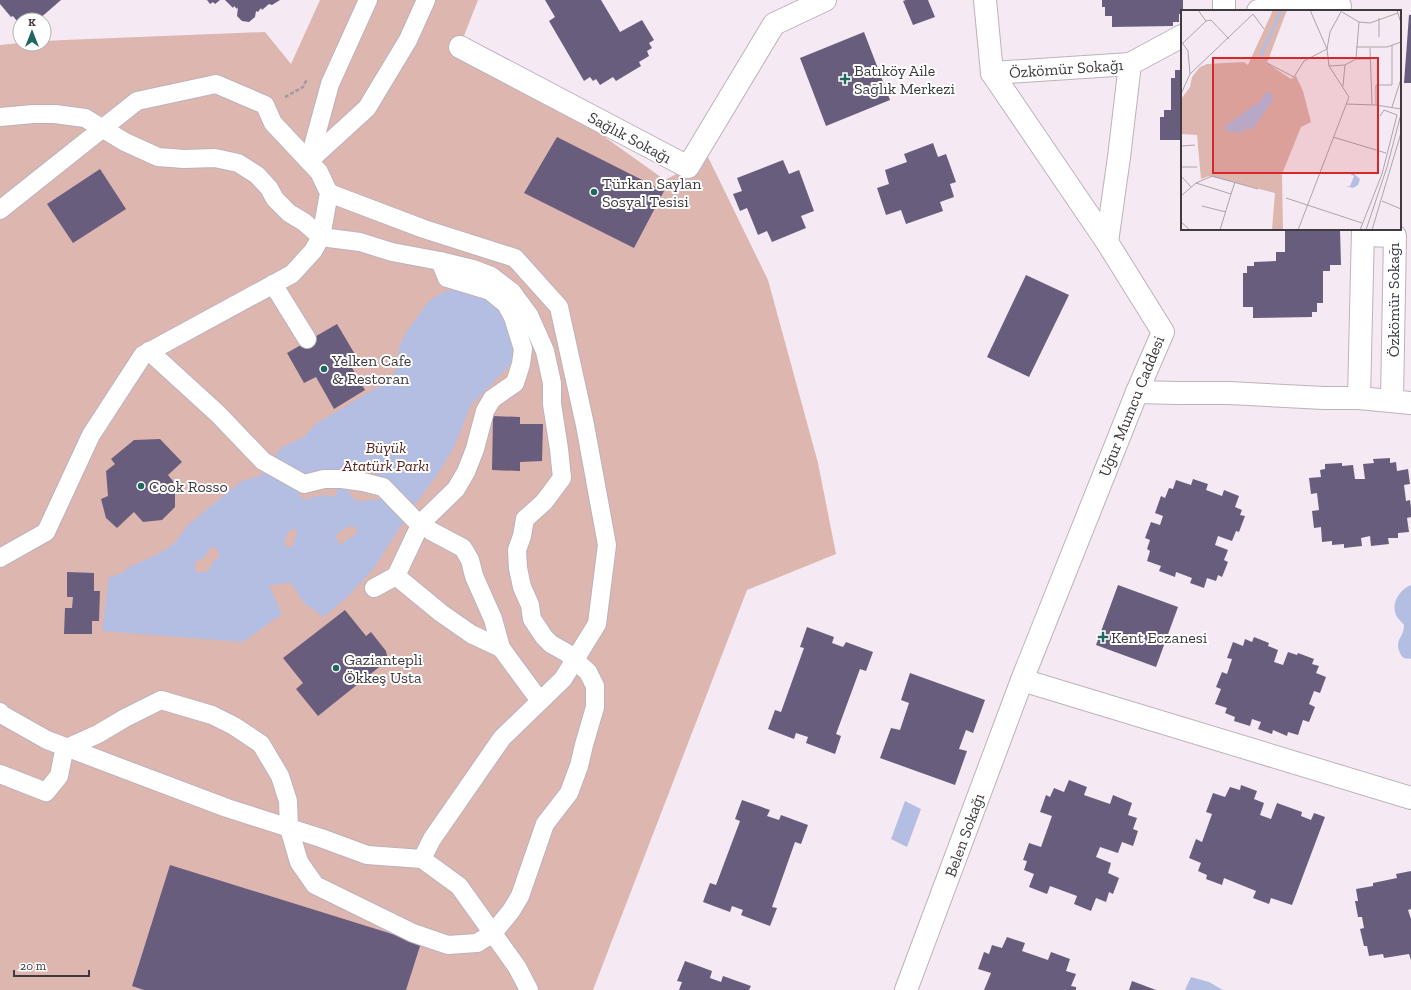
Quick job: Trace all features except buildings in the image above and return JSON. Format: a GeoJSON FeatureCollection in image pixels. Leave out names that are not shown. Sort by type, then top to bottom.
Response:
{"type":"FeatureCollection","features":[{"type":"Feature","properties":{"kind":"street"},"geometry":{"type":"LineString","coordinates":[[309,161],[330,84],[368,0]]}},
{"type":"Feature","properties":{"kind":"street"},"geometry":{"type":"LineString","coordinates":[[309,161],[367,108],[408,40],[426,0]]}},
{"type":"Feature","properties":{"kind":"street","name":"Sağlık Sokağı"},"geometry":{"type":"LineString","coordinates":[[460,47],[688,168],[774,24],[825,0]]}},
{"type":"Feature","properties":{"kind":"street","name":"Uğur Mumcu Caddesi"},"geometry":{"type":"LineString","coordinates":[[985,0],[992,73],[1107,242],[1163,332],[1136,392],[1022,680]]}},
{"type":"Feature","properties":{"kind":"street"},"geometry":{"type":"LineString","coordinates":[[1275,10],[1341,6]]}},
{"type":"Feature","properties":{"kind":"street","name":"Özkömür Sokağı"},"geometry":{"type":"LineString","coordinates":[[992,73],[1130,64],[1181,37]]}},
{"type":"Feature","properties":{"kind":"street"},"geometry":{"type":"LineString","coordinates":[[1107,242],[1130,64]]}},
{"type":"Feature","properties":{"kind":"street"},"geometry":{"type":"LineString","coordinates":[[0,210],[137,101],[216,84],[265,105],[273,123],[319,172],[328,193],[321,237],[313,251],[292,274],[143,355],[91,435],[46,532],[0,558]]}},
{"type":"Feature","properties":{"kind":"street"},"geometry":{"type":"LineString","coordinates":[[0,117],[32,114],[55,114],[85,118],[125,142],[158,157],[184,159],[215,158],[238,163],[257,175],[270,188],[275,199],[289,213],[304,222],[321,237],[360,242],[392,252],[473,269],[491,276],[512,292],[529,315],[546,351],[552,383],[552,404],[562,478],[544,502],[525,519],[522,536],[517,550],[522,587],[530,605],[532,618],[544,637],[567,653],[588,672],[595,686],[595,707],[579,766],[569,793],[546,824],[520,896],[493,933],[476,943],[448,945],[413,932],[315,885],[299,862],[289,828],[288,801],[280,776],[261,744],[234,726],[212,715],[161,700],[125,718],[98,734],[67,748],[63,756],[59,776],[46,792],[0,774]]}},
{"type":"Feature","properties":{"kind":"street"},"geometry":{"type":"LineString","coordinates":[[328,193],[424,229],[515,258],[559,307],[585,425],[607,545],[597,624],[563,679],[502,738],[432,839],[422,859]]}},
{"type":"Feature","properties":{"kind":"street"},"geometry":{"type":"LineString","coordinates":[[1359,398],[1363,232]]}},
{"type":"Feature","properties":{"kind":"street","name":"Özkömür Sokağı"},"geometry":{"type":"LineString","coordinates":[[1363,232],[1403,236],[1401,401]]}},
{"type":"Feature","properties":{"kind":"street"},"geometry":{"type":"LineString","coordinates":[[374,588],[396,576],[414,518],[456,489],[466,472],[475,449],[485,411],[492,399],[515,382],[521,364],[523,349],[513,317],[506,304],[490,291],[447,278],[440,261]]}},
{"type":"Feature","properties":{"kind":"street"},"geometry":{"type":"LineString","coordinates":[[273,284],[307,339]]}},
{"type":"Feature","properties":{"kind":"street"},"geometry":{"type":"LineString","coordinates":[[149,352],[218,414],[263,461],[304,484],[324,478],[349,480],[384,487],[414,518],[431,531],[463,548],[470,560],[474,576],[493,619],[501,648],[540,701]]}},
{"type":"Feature","properties":{"kind":"street"},"geometry":{"type":"LineString","coordinates":[[1136,392],[1229,393],[1401,401]]}},
{"type":"Feature","properties":{"kind":"street"},"geometry":{"type":"LineString","coordinates":[[396,576],[441,613],[471,634],[501,648]]}},
{"type":"Feature","properties":{"kind":"street"},"geometry":{"type":"LineString","coordinates":[[1022,680],[1411,798]]}},
{"type":"Feature","properties":{"kind":"street","name":"Belen Sokağı"},"geometry":{"type":"LineString","coordinates":[[906,990],[1022,680]]}},
{"type":"Feature","properties":{"kind":"street"},"geometry":{"type":"LineString","coordinates":[[0,712],[46,740],[227,808],[321,838],[367,855],[422,859],[459,886],[517,966],[529,990]]}},
{"type":"Feature","properties":{"kind":"path"},"geometry":{"type":"LineString","coordinates":[[280,100],[304,87],[308,75]]}},
{"type":"Feature","properties":{"kind":"green space","name":"Büyük Atatürk Parkı"},"geometry":{"type":"Polygon","coordinates":[[[320,0],[478,0],[460,46],[592,128],[665,180],[708,157],[768,280],[818,463],[836,554],[747,590],[593,990],[0,990],[0,45],[12,44],[12,52],[52,52],[52,41],[265,32],[291,64],[320,0]]]}},
{"type":"Feature","properties":{"kind":"water"},"geometry":{"type":"Polygon","coordinates":[[[457,287],[472,292],[505,310],[516,346],[511,364],[471,405],[454,447],[437,475],[413,507],[374,568],[349,595],[324,617],[304,603],[291,583],[269,585],[282,614],[243,642],[102,631],[109,577],[120,574],[129,567],[156,555],[174,544],[188,525],[228,492],[242,481],[260,476],[282,447],[304,437],[317,423],[390,380],[397,367],[399,348],[405,334],[428,302],[440,294],[457,287]],[[372,470],[360,475],[351,483],[349,487],[348,491],[357,501],[383,499],[379,477],[372,470]],[[336,486],[297,488],[299,495],[304,500],[322,495],[336,496],[337,492],[336,486]],[[349,526],[339,532],[336,537],[339,543],[343,543],[357,533],[356,528],[349,526]],[[293,528],[286,534],[287,538],[284,541],[286,547],[292,547],[297,534],[296,530],[293,528]],[[211,547],[203,559],[200,559],[195,563],[195,569],[198,573],[208,571],[213,562],[220,556],[216,548],[211,547]]]}},
{"type":"Feature","properties":{"kind":"water"},"geometry":{"type":"Polygon","coordinates":[[[1411,585],[1411,659],[1403,657],[1398,648],[1404,625],[1397,617],[1395,612],[1395,602],[1399,594],[1411,585]]]}},
{"type":"Feature","properties":{"kind":"water"},"geometry":{"type":"Polygon","coordinates":[[[905,801],[921,809],[907,847],[891,839],[905,801]]]}},
{"type":"Feature","properties":{"kind":"water"},"geometry":{"type":"Polygon","coordinates":[[[1191,977],[1209,982],[1223,990],[1185,990],[1191,977]]]}},
{"type":"Feature","properties":{"kind":"place","name":"Batıköy Aile Sağlık Merkezi"},"geometry":{"type":"Point","coordinates":[845,79]}},
{"type":"Feature","properties":{"kind":"place","name":"Türkan Saylan Sosyal Tesisi"},"geometry":{"type":"Point","coordinates":[594,192]}},
{"type":"Feature","properties":{"kind":"place","name":"Yelken Cafe & Restoran"},"geometry":{"type":"Point","coordinates":[324,369]}},
{"type":"Feature","properties":{"kind":"place","name":"Cook Rosso"},"geometry":{"type":"Point","coordinates":[141,486]}},
{"type":"Feature","properties":{"kind":"place","name":"Kent Eczanesi"},"geometry":{"type":"Point","coordinates":[1103,637]}},
{"type":"Feature","properties":{"kind":"place","name":"Gaziantepli Ökkeş Usta"},"geometry":{"type":"Point","coordinates":[336,668]}}]}
